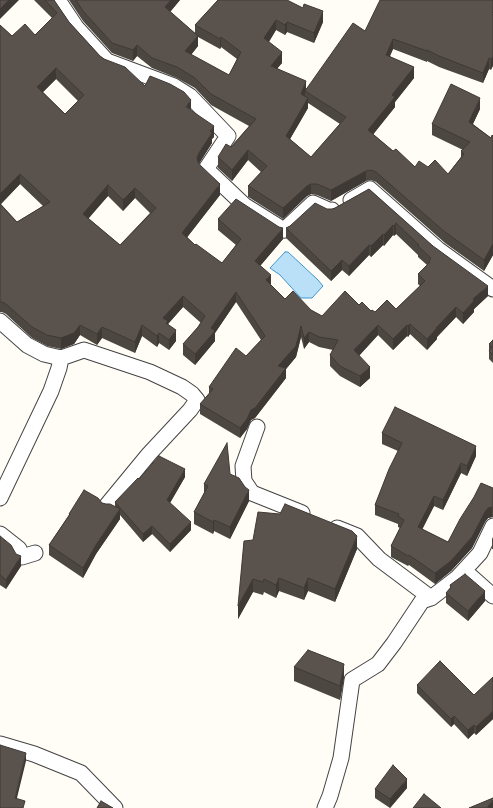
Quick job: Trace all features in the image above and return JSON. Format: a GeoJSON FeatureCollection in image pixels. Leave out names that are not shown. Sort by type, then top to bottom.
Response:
{"type":"FeatureCollection","features":[{"type":"Feature","properties":{"kind":"street"},"geometry":{"type":"LineString","coordinates":[[58,0],[76,27],[108,61],[174,86],[190,96],[228,136],[206,169],[244,205],[284,230],[313,203],[331,211],[370,189],[439,250],[493,289]]}},
{"type":"Feature","properties":{"kind":"street"},"geometry":{"type":"LineString","coordinates":[[0,321],[27,345],[44,354],[61,358],[84,350],[150,372],[182,387],[192,394],[197,400],[190,410],[149,454],[107,505]]}},
{"type":"Feature","properties":{"kind":"street"},"geometry":{"type":"LineString","coordinates":[[0,498],[51,391],[61,358]]}},
{"type":"Feature","properties":{"kind":"street"},"geometry":{"type":"LineString","coordinates":[[257,427],[243,466],[244,481],[252,493],[357,536],[379,559],[431,598]]}},
{"type":"Feature","properties":{"kind":"street"},"geometry":{"type":"LineString","coordinates":[[457,578],[480,553],[493,526]]}},
{"type":"Feature","properties":{"kind":"street"},"geometry":{"type":"LineString","coordinates":[[0,534],[19,549],[22,557],[35,553]]}},
{"type":"Feature","properties":{"kind":"street"},"geometry":{"type":"LineString","coordinates":[[325,808],[341,758],[352,680],[378,664],[422,601],[431,598],[466,572],[493,596]]}},
{"type":"Feature","properties":{"kind":"street"},"geometry":{"type":"LineString","coordinates":[[0,744],[34,754],[80,773],[115,808]]}},
{"type":"Feature","properties":{"kind":"water"},"geometry":{"type":"Polygon","coordinates":[[[285,252],[288,252],[323,286],[312,298],[301,298],[280,275],[270,268],[285,252]]]}},
{"type":"Feature","properties":{"kind":"building"},"geometry":{"type":"Polygon","coordinates":[[[0,0],[9,0],[0,9],[0,0]]]}},
{"type":"Feature","properties":{"kind":"building"},"geometry":{"type":"Polygon","coordinates":[[[45,0],[54,0],[69,22],[104,59],[125,67],[145,86],[150,76],[170,84],[184,92],[191,100],[186,107],[214,126],[210,131],[212,133],[197,158],[200,165],[220,184],[182,233],[195,245],[196,244],[222,263],[241,239],[218,219],[236,199],[279,227],[283,228],[255,261],[271,275],[266,280],[285,299],[293,291],[311,310],[322,316],[345,291],[359,305],[362,302],[371,311],[372,310],[375,312],[387,300],[396,309],[425,281],[418,274],[430,262],[429,261],[431,258],[396,223],[371,246],[369,245],[349,266],[342,260],[331,271],[286,228],[315,203],[327,209],[332,209],[369,189],[433,246],[488,286],[473,299],[474,301],[463,313],[456,307],[427,339],[410,324],[408,326],[407,325],[393,339],[378,325],[354,350],[370,367],[360,376],[340,366],[330,355],[338,340],[319,337],[309,332],[304,338],[301,326],[296,346],[278,366],[286,368],[255,408],[251,410],[247,419],[240,428],[200,404],[213,389],[209,387],[236,348],[246,356],[265,336],[236,292],[211,328],[215,331],[195,354],[183,344],[198,327],[205,316],[183,296],[163,318],[168,321],[166,323],[176,330],[169,340],[159,333],[157,336],[142,325],[135,342],[102,327],[97,334],[80,325],[74,333],[61,338],[47,335],[32,327],[6,304],[0,302],[0,204],[17,222],[50,202],[20,174],[0,194],[0,25],[12,36],[25,24],[35,35],[57,13],[45,0]],[[56,68],[37,87],[65,114],[84,95],[56,68]],[[108,185],[83,214],[120,245],[156,208],[135,188],[123,200],[108,185]]]}},
{"type":"Feature","properties":{"kind":"building"},"geometry":{"type":"Polygon","coordinates":[[[76,0],[171,0],[165,7],[198,36],[185,51],[229,75],[241,52],[221,37],[220,39],[195,25],[218,0],[287,0],[303,8],[304,4],[323,11],[314,33],[287,22],[285,25],[276,20],[264,38],[282,52],[271,66],[306,81],[301,94],[308,98],[286,136],[311,157],[346,117],[305,91],[353,23],[365,31],[380,0],[493,0],[493,56],[491,59],[489,58],[483,73],[427,50],[393,39],[386,55],[414,67],[392,95],[395,97],[368,130],[393,151],[396,149],[415,167],[419,161],[428,167],[435,160],[448,174],[464,154],[461,151],[470,142],[432,124],[451,84],[480,98],[469,122],[491,138],[492,135],[493,136],[493,244],[484,260],[445,232],[376,172],[371,170],[366,171],[331,190],[317,184],[311,184],[283,208],[248,186],[267,166],[248,150],[232,170],[218,157],[226,144],[231,147],[256,119],[211,94],[195,78],[177,67],[152,58],[137,45],[133,50],[112,43],[83,11],[76,0]]]}},
{"type":"Feature","properties":{"kind":"building"},"geometry":{"type":"Polygon","coordinates":[[[493,340],[493,355],[489,351],[492,347],[489,344],[493,340]]]}},
{"type":"Feature","properties":{"kind":"building"},"geometry":{"type":"Polygon","coordinates":[[[395,407],[476,446],[467,466],[461,463],[443,500],[434,496],[418,527],[448,542],[481,483],[493,488],[493,507],[488,508],[472,537],[451,561],[435,573],[409,555],[408,556],[391,546],[404,520],[398,516],[399,514],[375,505],[389,469],[402,443],[382,433],[395,407]]]}},
{"type":"Feature","properties":{"kind":"building"},"geometry":{"type":"Polygon","coordinates":[[[227,443],[230,474],[239,478],[249,490],[230,527],[214,520],[213,522],[194,512],[208,486],[204,484],[227,443]]]}},
{"type":"Feature","properties":{"kind":"building"},"geometry":{"type":"Polygon","coordinates":[[[159,456],[185,469],[167,500],[191,522],[170,544],[152,526],[143,534],[115,502],[138,478],[139,479],[159,456]]]}},
{"type":"Feature","properties":{"kind":"building"},"geometry":{"type":"Polygon","coordinates":[[[84,490],[98,498],[102,503],[110,504],[120,509],[96,545],[83,568],[49,545],[84,490]]]}},
{"type":"Feature","properties":{"kind":"building"},"geometry":{"type":"Polygon","coordinates":[[[285,504],[352,531],[357,536],[335,589],[308,578],[304,588],[279,578],[276,585],[264,579],[263,582],[253,579],[238,606],[244,541],[253,540],[258,512],[280,514],[285,504]]]}},
{"type":"Feature","properties":{"kind":"building"},"geometry":{"type":"Polygon","coordinates":[[[0,536],[11,545],[16,554],[21,556],[6,580],[0,575],[0,536]]]}},
{"type":"Feature","properties":{"kind":"building"},"geometry":{"type":"Polygon","coordinates":[[[465,574],[485,591],[468,611],[446,593],[451,587],[450,585],[465,574]]]}},
{"type":"Feature","properties":{"kind":"building"},"geometry":{"type":"Polygon","coordinates":[[[308,650],[344,664],[340,686],[294,667],[308,650]]]}},
{"type":"Feature","properties":{"kind":"building"},"geometry":{"type":"Polygon","coordinates":[[[440,661],[474,695],[493,677],[493,711],[476,727],[474,725],[468,730],[454,716],[451,719],[417,685],[440,661]]]}},
{"type":"Feature","properties":{"kind":"building"},"geometry":{"type":"Polygon","coordinates":[[[0,745],[26,753],[15,798],[25,801],[23,808],[0,808],[0,745]]]}},
{"type":"Feature","properties":{"kind":"building"},"geometry":{"type":"Polygon","coordinates":[[[393,765],[407,779],[390,799],[375,789],[393,765]]]}},
{"type":"Feature","properties":{"kind":"building"},"geometry":{"type":"Polygon","coordinates":[[[424,794],[441,808],[413,808],[424,794]]]}},
{"type":"Feature","properties":{"kind":"building"},"geometry":{"type":"Polygon","coordinates":[[[493,798],[487,808],[469,808],[493,798]]]}},
{"type":"Feature","properties":{"kind":"building"},"geometry":{"type":"Polygon","coordinates":[[[101,801],[113,808],[97,808],[101,801]]]}}]}
